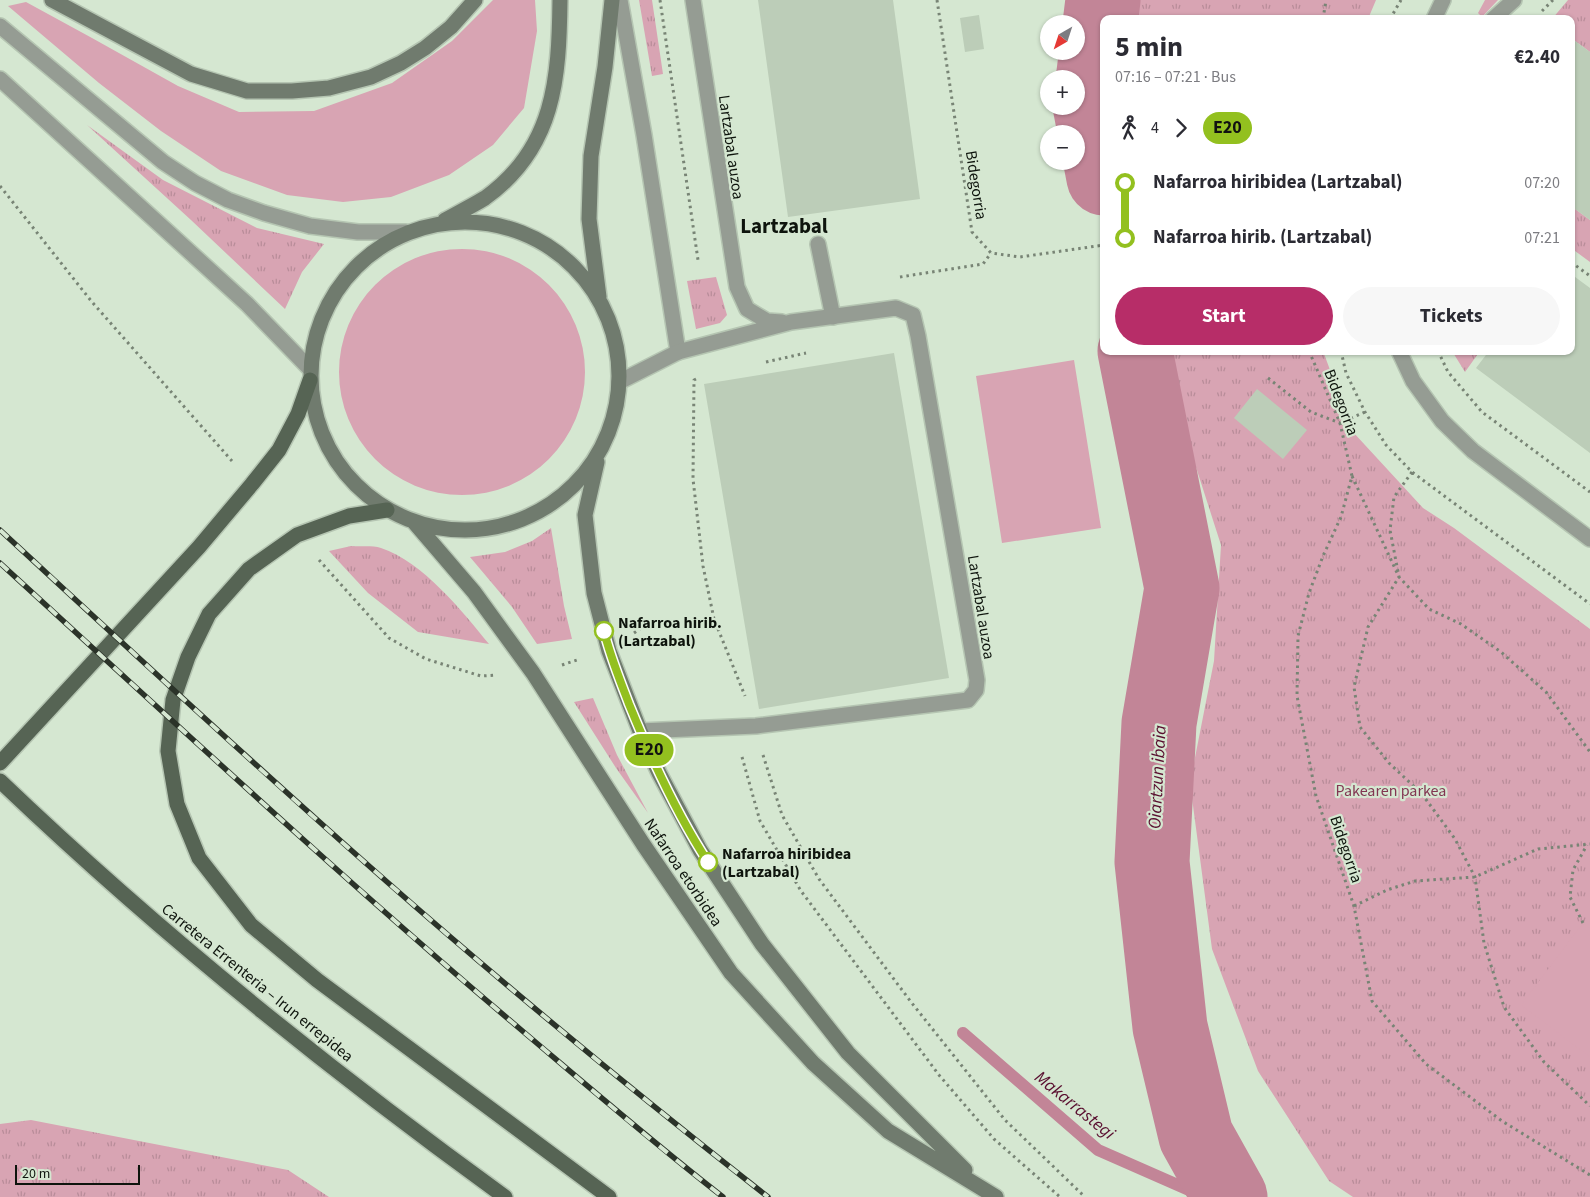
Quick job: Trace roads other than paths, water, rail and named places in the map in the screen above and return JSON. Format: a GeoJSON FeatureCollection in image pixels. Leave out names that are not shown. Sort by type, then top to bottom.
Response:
{"type":"FeatureCollection","features":[{"type":"Feature","properties":{"kind":"main road"},"geometry":{"type":"LineString","coordinates":[[52,0],[191,74],[247,91],[292,91],[329,88],[371,77],[401,63],[426,48],[451,27],[475,0]]}},
{"type":"Feature","properties":{"kind":"main road"},"geometry":{"type":"LineString","coordinates":[[439,223],[485,198],[521,163],[536,141],[554,94],[560,0]]}},
{"type":"Feature","properties":{"kind":"main road"},"geometry":{"type":"LineString","coordinates":[[599,299],[589,218],[592,156],[605,67],[612,0]]}},
{"type":"Feature","properties":{"kind":"main road"},"geometry":{"type":"LineString","coordinates":[[470,221],[501,225],[530,236],[558,252],[581,273],[599,299],[611,326],[618,353],[619,382],[613,419],[607,438],[583,476],[564,495],[542,510],[518,521],[492,528],[466,530],[440,528],[414,522],[387,510],[362,491],[340,468],[324,441],[314,411],[310,374],[312,347],[326,305],[338,286],[368,254],[386,242],[406,232],[439,223],[470,221]]}},
{"type":"Feature","properties":{"kind":"main road"},"geometry":{"type":"LineString","coordinates":[[0,764],[199,547],[252,484],[279,450],[298,414],[310,374]]}},
{"type":"Feature","properties":{"kind":"main road","name":"Nafarroa etorbidea"},"geometry":{"type":"LineString","coordinates":[[598,455],[585,515],[594,593],[608,651],[659,773],[700,850],[762,944],[848,1053],[982,1187]]}},
{"type":"Feature","properties":{"kind":"main road"},"geometry":{"type":"LineString","coordinates":[[387,510],[349,516],[297,535],[249,569],[209,614],[188,657],[173,700],[168,751],[177,804],[199,858],[251,925],[317,980],[609,1197]]}},
{"type":"Feature","properties":{"kind":"main road","name":"Nafarroa etorbidea"},"geometry":{"type":"LineString","coordinates":[[414,522],[474,592],[533,673],[643,844],[732,973],[814,1063],[888,1131],[996,1197]]}},
{"type":"Feature","properties":{"kind":"main road","name":"Carretera Errenteria – Irun errepidea"},"geometry":{"type":"LineString","coordinates":[[0,781],[58,836],[247,999],[426,1140],[505,1197]]}},
{"type":"Feature","properties":{"kind":"street"},"geometry":{"type":"LineString","coordinates":[[620,0],[643,126],[678,352]]}},
{"type":"Feature","properties":{"kind":"street","name":"Lartzabal auzoa"},"geometry":{"type":"LineString","coordinates":[[693,0],[737,287],[747,309],[767,320],[791,322]]}},
{"type":"Feature","properties":{"kind":"street"},"geometry":{"type":"LineString","coordinates":[[1436,15],[1443,0]]}},
{"type":"Feature","properties":{"kind":"street"},"geometry":{"type":"LineString","coordinates":[[1497,15],[1514,0]]}},
{"type":"Feature","properties":{"kind":"street"},"geometry":{"type":"LineString","coordinates":[[0,26],[133,139],[163,162],[228,200],[264,213],[310,226],[358,232],[406,232]]}},
{"type":"Feature","properties":{"kind":"street"},"geometry":{"type":"LineString","coordinates":[[0,79],[247,304],[310,374]]}},
{"type":"Feature","properties":{"kind":"street"},"geometry":{"type":"LineString","coordinates":[[818,244],[833,317]]}},
{"type":"Feature","properties":{"kind":"street","name":"Lartzabal auzoa"},"geometry":{"type":"LineString","coordinates":[[619,382],[678,352],[791,322],[896,308],[913,315],[958,566],[976,680],[976,690],[968,700],[756,726],[640,731]]}},
{"type":"Feature","properties":{"kind":"street"},"geometry":{"type":"LineString","coordinates":[[1401,355],[1413,381],[1442,421],[1472,451],[1590,539]]}},
{"type":"Feature","properties":{"kind":"waterway","name":"Oiartzun ibaia"},"geometry":{"type":"LineString","coordinates":[[1101,15],[1103,0]]}},
{"type":"Feature","properties":{"kind":"waterway","name":"Oiartzun ibaia"},"geometry":{"type":"LineString","coordinates":[[1100,24],[1090,105],[1100,157]]}},
{"type":"Feature","properties":{"kind":"waterway","name":"Oiartzun ibaia"},"geometry":{"type":"LineString","coordinates":[[1136,355],[1182,588],[1159,723],[1152,862],[1170,1027],[1196,1136],[1230,1197]]}},
{"type":"Feature","properties":{"kind":"waterway","name":"Makarrastegi"},"geometry":{"type":"LineString","coordinates":[[963,1033],[1098,1150],[1205,1197]]}},
{"type":"Feature","properties":{"kind":"railway"},"geometry":{"type":"LineString","coordinates":[[0,530],[240,751],[433,922],[575,1042],[768,1197]]}},
{"type":"Feature","properties":{"kind":"railway"},"geometry":{"type":"LineString","coordinates":[[0,563],[392,919],[599,1096],[723,1197]]}},
{"type":"Feature","properties":{"kind":"place","name":"Nafarroa hirib. (Lartzabal)"},"geometry":{"type":"Point","coordinates":[604,631]}},
{"type":"Feature","properties":{"kind":"place","name":"Nafarroa hiribidea (Lartzabal)"},"geometry":{"type":"Point","coordinates":[708,862]}},
{"type":"Feature","properties":{"kind":"district","name":"Lartzabal"},"geometry":{"type":"Point","coordinates":[784,226]}},
{"type":"Feature","properties":{"kind":"park label","name":"Pakearen parkea"},"geometry":{"type":"Point","coordinates":[1391,790]}}]}
